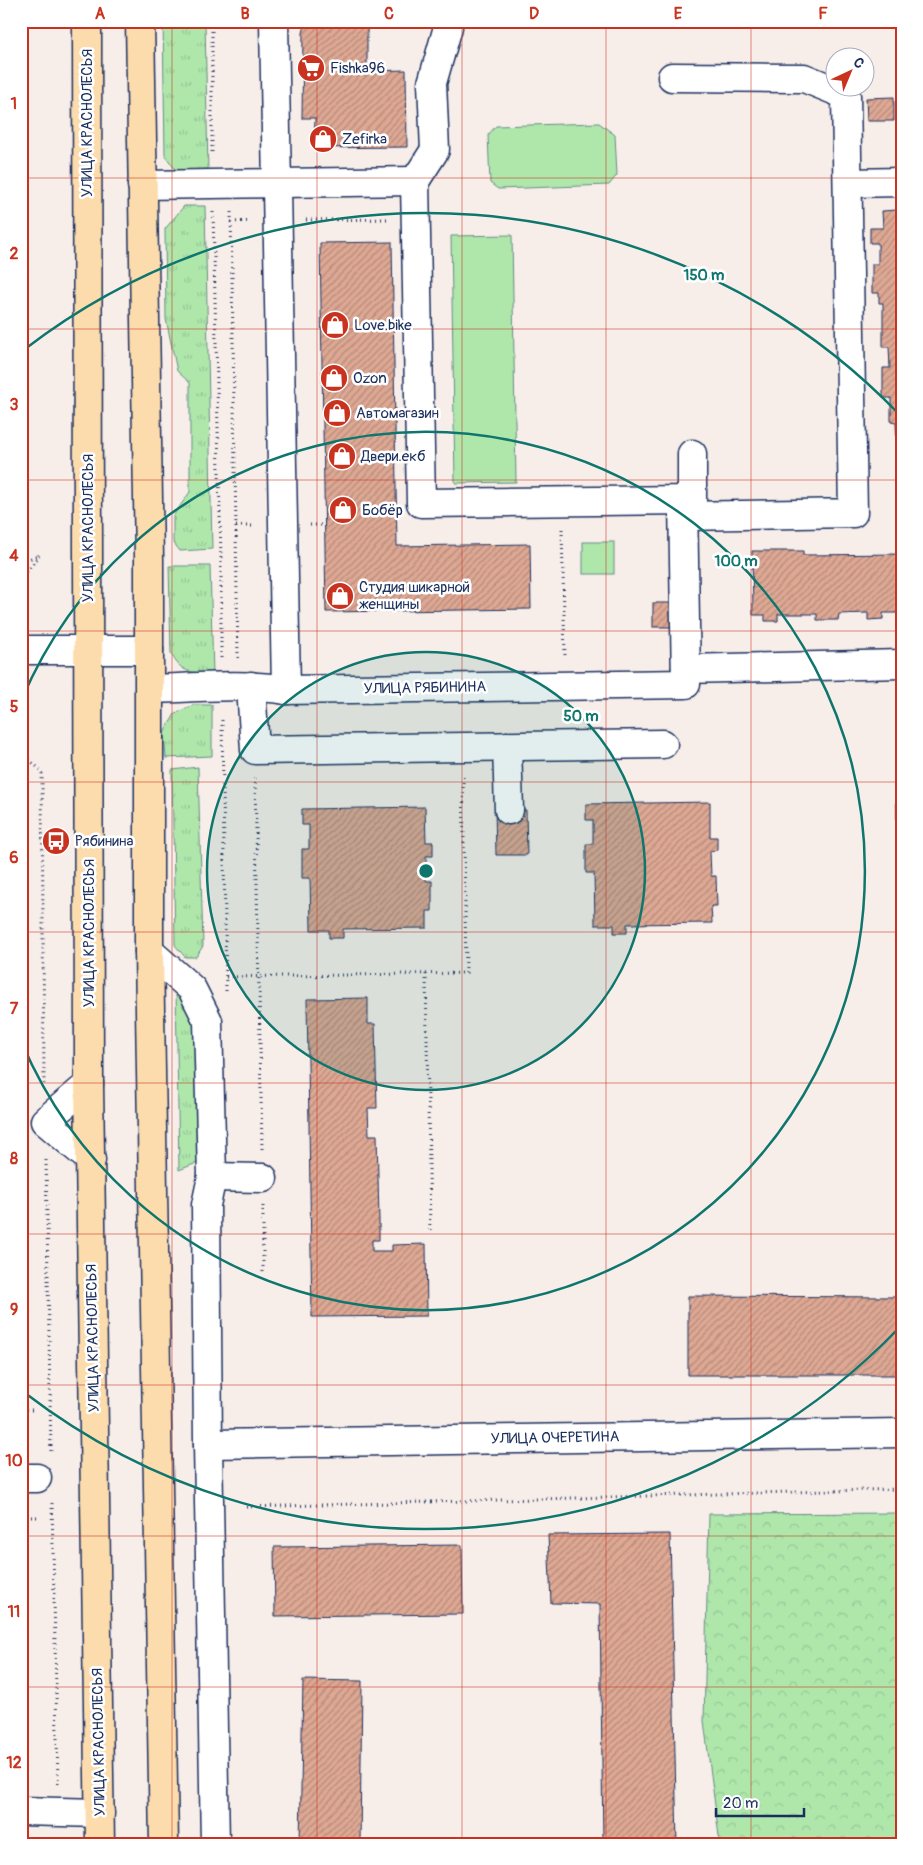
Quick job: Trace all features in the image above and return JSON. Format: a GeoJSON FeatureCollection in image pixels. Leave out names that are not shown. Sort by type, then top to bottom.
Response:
{"type":"FeatureCollection","features":[{"type":"Feature","properties":{"kind":"main road","name":"УЛИЦА КРАСНОЛЕСЬЯ"},"geometry":{"type":"LineString","coordinates":[[87,21],[89,1084],[100,1844]]}},
{"type":"Feature","properties":{"kind":"main road"},"geometry":{"type":"LineString","coordinates":[[140,21],[150,689],[149,951],[164,1844]]}},
{"type":"Feature","properties":{"kind":"street"},"geometry":{"type":"LineString","coordinates":[[274,21],[286,690]]}},
{"type":"Feature","properties":{"kind":"street"},"geometry":{"type":"LineString","coordinates":[[448,27],[432,83],[435,150],[415,181],[421,503],[853,513],[846,95],[804,78],[672,77]]}},
{"type":"Feature","properties":{"kind":"street"},"geometry":{"type":"LineString","coordinates":[[142,185],[415,181]]}},
{"type":"Feature","properties":{"kind":"street"},"geometry":{"type":"LineString","coordinates":[[848,183],[902,182]]}},
{"type":"Feature","properties":{"kind":"street"},"geometry":{"type":"LineString","coordinates":[[692,454],[692,500],[684,508],[686,668],[902,664]]}},
{"type":"Feature","properties":{"kind":"street"},"geometry":{"type":"LineString","coordinates":[[21,650],[149,650]]}},
{"type":"Feature","properties":{"kind":"street","name":"УЛИЦА РЯБИНИНА"},"geometry":{"type":"LineString","coordinates":[[150,689],[235,686],[286,690],[686,684],[686,668]]}},
{"type":"Feature","properties":{"kind":"street"},"geometry":{"type":"LineString","coordinates":[[235,686],[255,750],[663,744]]}},
{"type":"Feature","properties":{"kind":"street"},"geometry":{"type":"LineString","coordinates":[[508,746],[509,810]]}},
{"type":"Feature","properties":{"kind":"street"},"geometry":{"type":"LineString","coordinates":[[149,951],[192,989],[208,1021],[212,1177],[206,1205],[208,1444],[215,1844]]}},
{"type":"Feature","properties":{"kind":"street"},"geometry":{"type":"LineString","coordinates":[[89,1084],[33,1122],[91,1160]]}},
{"type":"Feature","properties":{"kind":"street"},"geometry":{"type":"LineString","coordinates":[[212,1177],[263,1178]]}},
{"type":"Feature","properties":{"kind":"street","name":"УЛИЦА ОЧЕРЕТИНА"},"geometry":{"type":"LineString","coordinates":[[208,1444],[902,1433]]}},
{"type":"Feature","properties":{"kind":"street"},"geometry":{"type":"LineString","coordinates":[[21,1811],[100,1813]]}},
{"type":"Feature","properties":{"kind":"path"},"geometry":{"type":"LineString","coordinates":[[212,21],[221,184],[238,662],[235,686]]}},
{"type":"Feature","properties":{"kind":"path"},"geometry":{"type":"LineString","coordinates":[[221,184],[222,558],[235,686]]}},
{"type":"Feature","properties":{"kind":"path"},"geometry":{"type":"LineString","coordinates":[[21,562],[40,555],[21,580]]}},
{"type":"Feature","properties":{"kind":"path"},"geometry":{"type":"LineString","coordinates":[[226,977],[466,973],[462,747]]}},
{"type":"Feature","properties":{"kind":"path"},"geometry":{"type":"LineString","coordinates":[[255,750],[263,1275]]}},
{"type":"Feature","properties":{"kind":"path"},"geometry":{"type":"LineString","coordinates":[[21,753],[42,771],[33,1122],[36,1473]]}},
{"type":"Feature","properties":{"kind":"path"},"geometry":{"type":"LineString","coordinates":[[426,974],[430,1231]]}},
{"type":"Feature","properties":{"kind":"path"},"geometry":{"type":"LineString","coordinates":[[21,1410],[34,1410]]}},
{"type":"Feature","properties":{"kind":"path"},"geometry":{"type":"LineString","coordinates":[[246,1507],[902,1489]]}},
{"type":"Feature","properties":{"kind":"path"},"geometry":{"type":"LineString","coordinates":[[52,1501],[58,1811]]}},
{"type":"Feature","properties":{"kind":"path"},"geometry":{"type":"LineString","coordinates":[[21,1517],[37,1517]]}},
{"type":"Feature","properties":{"kind":"green space"},"geometry":{"type":"Polygon","coordinates":[[[163,21],[205,21],[208,172],[177,172],[165,155],[163,21]]]}},
{"type":"Feature","properties":{"kind":"green space"},"geometry":{"type":"Polygon","coordinates":[[[599,123],[615,135],[617,175],[609,185],[498,189],[490,183],[488,135],[496,126],[599,123]]]}},
{"type":"Feature","properties":{"kind":"green space"},"geometry":{"type":"Polygon","coordinates":[[[184,206],[205,206],[212,549],[180,551],[173,542],[173,516],[190,492],[190,383],[177,371],[166,319],[165,229],[184,206]]]}},
{"type":"Feature","properties":{"kind":"green space"},"geometry":{"type":"Polygon","coordinates":[[[512,235],[516,482],[455,483],[451,236],[512,235]]]}},
{"type":"Feature","properties":{"kind":"green space"},"geometry":{"type":"Polygon","coordinates":[[[583,542],[614,542],[614,574],[583,574],[583,542]]]}},
{"type":"Feature","properties":{"kind":"green space"},"geometry":{"type":"Polygon","coordinates":[[[169,566],[210,566],[213,674],[188,671],[179,665],[171,653],[169,566]]]}},
{"type":"Feature","properties":{"kind":"green space"},"geometry":{"type":"Polygon","coordinates":[[[193,705],[212,705],[212,756],[166,758],[164,733],[175,714],[193,705]]]}},
{"type":"Feature","properties":{"kind":"green space"},"geometry":{"type":"Polygon","coordinates":[[[198,767],[203,946],[196,957],[185,957],[175,945],[172,770],[198,767]]]}},
{"type":"Feature","properties":{"kind":"green space"},"geometry":{"type":"Polygon","coordinates":[[[176,986],[200,1028],[202,1161],[179,1170],[176,986]]]}},
{"type":"Feature","properties":{"kind":"green space"},"geometry":{"type":"Polygon","coordinates":[[[21,1422],[24,1422],[28,1471],[21,1471],[21,1422]]]}},
{"type":"Feature","properties":{"kind":"green space"},"geometry":{"type":"Polygon","coordinates":[[[902,1513],[902,1844],[720,1844],[704,1721],[709,1514],[902,1513]]]}},
{"type":"Feature","properties":{"kind":"building"},"geometry":{"type":"Polygon","coordinates":[[[306,21],[371,21],[367,31],[367,71],[406,70],[407,147],[314,148],[315,118],[302,118],[303,33],[306,21]]]}},
{"type":"Feature","properties":{"kind":"building"},"geometry":{"type":"Polygon","coordinates":[[[894,97],[894,121],[867,121],[866,98],[894,97]]]}},
{"type":"Feature","properties":{"kind":"building"},"geometry":{"type":"Polygon","coordinates":[[[897,205],[902,205],[902,448],[897,448],[896,423],[891,422],[891,398],[883,398],[883,368],[890,368],[889,347],[883,347],[883,303],[879,303],[879,293],[872,293],[872,264],[878,264],[878,243],[870,243],[870,228],[883,228],[882,211],[897,210],[897,205]]]}},
{"type":"Feature","properties":{"kind":"building"},"geometry":{"type":"Polygon","coordinates":[[[392,242],[397,546],[530,544],[531,609],[326,612],[320,243],[392,242]]]}},
{"type":"Feature","properties":{"kind":"building"},"geometry":{"type":"Polygon","coordinates":[[[752,551],[803,551],[803,555],[902,554],[902,613],[883,613],[883,619],[868,620],[868,613],[839,614],[838,620],[817,620],[817,614],[778,614],[778,621],[765,621],[765,615],[753,615],[752,551]]]}},
{"type":"Feature","properties":{"kind":"building"},"geometry":{"type":"Polygon","coordinates":[[[653,603],[678,603],[678,627],[653,627],[653,603]]]}},
{"type":"Feature","properties":{"kind":"building"},"geometry":{"type":"Polygon","coordinates":[[[896,780],[902,780],[902,1090],[896,780]]]}},
{"type":"Feature","properties":{"kind":"building"},"geometry":{"type":"Polygon","coordinates":[[[710,802],[710,837],[717,837],[717,850],[710,851],[711,876],[716,876],[717,906],[711,906],[712,923],[627,924],[627,933],[614,933],[614,925],[595,925],[594,873],[586,873],[586,844],[593,844],[593,820],[586,820],[586,804],[710,802]]]}},
{"type":"Feature","properties":{"kind":"building"},"geometry":{"type":"Polygon","coordinates":[[[425,807],[426,842],[433,842],[433,856],[426,856],[426,881],[432,881],[432,911],[427,911],[427,928],[343,929],[343,938],[329,938],[329,930],[311,930],[310,878],[302,878],[302,849],[309,849],[309,825],[302,825],[302,809],[425,807]]]}},
{"type":"Feature","properties":{"kind":"building"},"geometry":{"type":"Polygon","coordinates":[[[495,810],[526,810],[527,855],[496,855],[495,810]]]}},
{"type":"Feature","properties":{"kind":"building"},"geometry":{"type":"Polygon","coordinates":[[[368,998],[368,1024],[375,1024],[377,1108],[368,1108],[369,1135],[377,1135],[379,1219],[379,1240],[372,1240],[372,1251],[392,1251],[392,1245],[426,1244],[427,1316],[312,1317],[307,999],[368,998]]]}},
{"type":"Feature","properties":{"kind":"building"},"geometry":{"type":"Polygon","coordinates":[[[688,1296],[902,1297],[902,1375],[688,1375],[688,1296]]]}},
{"type":"Feature","properties":{"kind":"building"},"geometry":{"type":"Polygon","coordinates":[[[670,1534],[677,1844],[603,1844],[600,1604],[551,1603],[548,1535],[670,1534]]]}},
{"type":"Feature","properties":{"kind":"building"},"geometry":{"type":"Polygon","coordinates":[[[462,1545],[463,1614],[275,1616],[274,1547],[462,1545]]]}},
{"type":"Feature","properties":{"kind":"building"},"geometry":{"type":"Polygon","coordinates":[[[303,1680],[362,1681],[360,1844],[300,1844],[303,1680]]]}},
{"type":"Feature","properties":{"kind":"place","name":"Fishka96"},"geometry":{"type":"Point","coordinates":[311,68]}},
{"type":"Feature","properties":{"kind":"place","name":"Zefirka"},"geometry":{"type":"Point","coordinates":[323,139]}},
{"type":"Feature","properties":{"kind":"place","name":"Love.bike"},"geometry":{"type":"Point","coordinates":[335,325]}},
{"type":"Feature","properties":{"kind":"place","name":"Ozon"},"geometry":{"type":"Point","coordinates":[334,378]}},
{"type":"Feature","properties":{"kind":"place","name":"Автомагазин"},"geometry":{"type":"Point","coordinates":[337,413]}},
{"type":"Feature","properties":{"kind":"place","name":"Двери.екб"},"geometry":{"type":"Point","coordinates":[342,456]}},
{"type":"Feature","properties":{"kind":"place","name":"Бобёр"},"geometry":{"type":"Point","coordinates":[343,510]}},
{"type":"Feature","properties":{"kind":"place","name":"Студия шикарной женщины"},"geometry":{"type":"Point","coordinates":[340,596]}},
{"type":"Feature","properties":{"kind":"place","name":"Рябинина"},"geometry":{"type":"Point","coordinates":[56,841]}}]}
